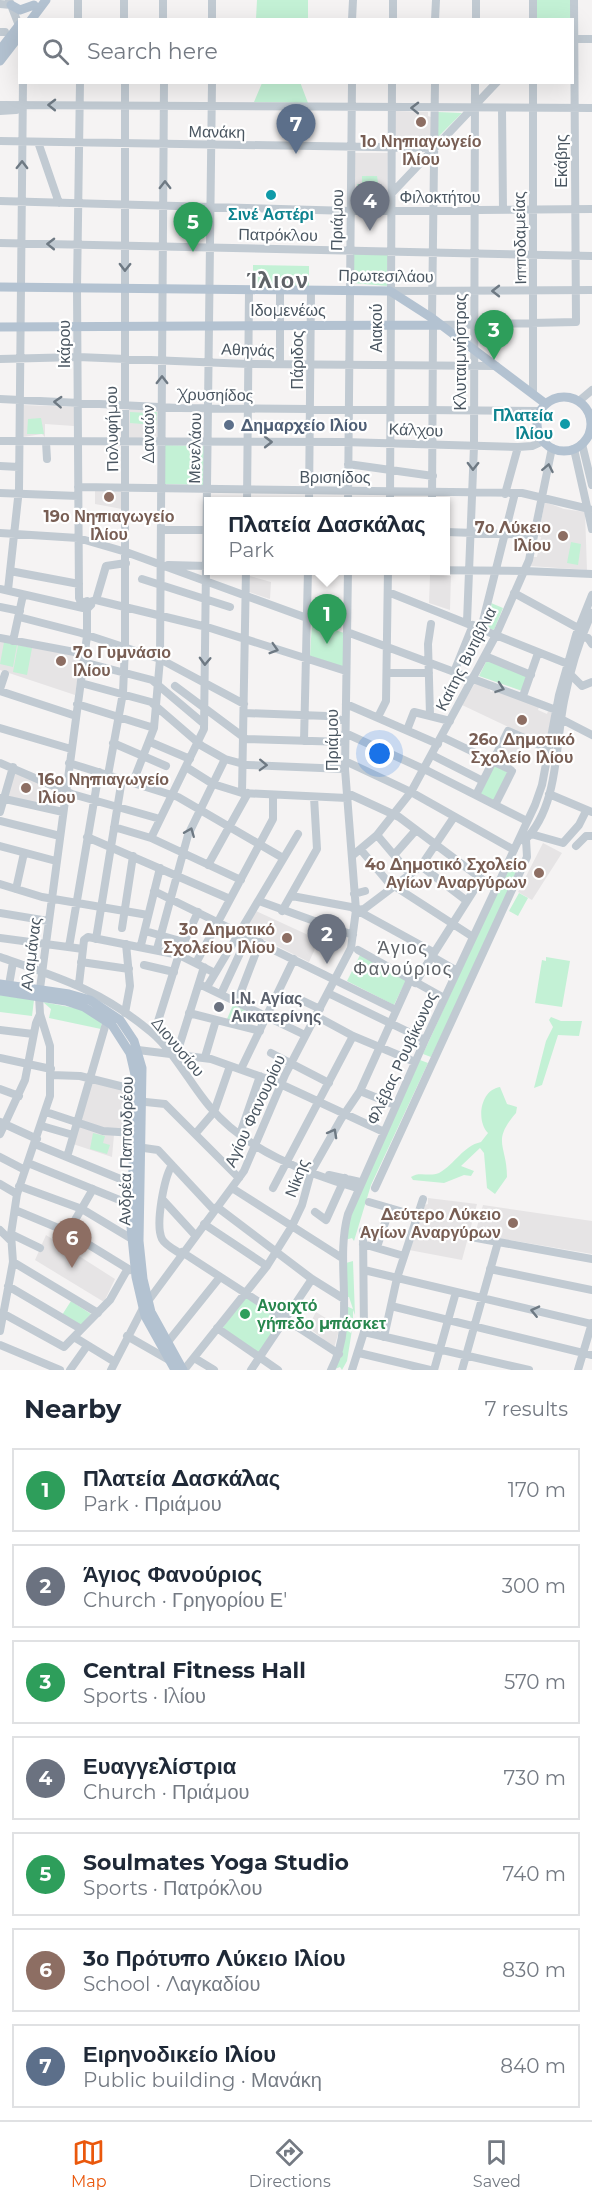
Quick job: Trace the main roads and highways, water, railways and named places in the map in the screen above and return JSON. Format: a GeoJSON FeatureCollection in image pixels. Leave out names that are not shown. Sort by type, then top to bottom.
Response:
{"type":"FeatureCollection","features":[{"type":"Feature","properties":{"kind":"main road"},"geometry":{"type":"LineString","coordinates":[[32,18],[46,0]]}},
{"type":"Feature","properties":{"kind":"main road"},"geometry":{"type":"LineString","coordinates":[[10,3],[21,10],[36,2]]}},
{"type":"Feature","properties":{"kind":"main road"},"geometry":{"type":"LineString","coordinates":[[25,18],[36,2]]}},
{"type":"Feature","properties":{"kind":"main road"},"geometry":{"type":"LineString","coordinates":[[0,61],[4,49],[18,29]]}},
{"type":"Feature","properties":{"kind":"main road","name":"Πρωτεσιλάου"},"geometry":{"type":"LineString","coordinates":[[0,287],[390,291],[435,323]]}},
{"type":"Feature","properties":{"kind":"main road"},"geometry":{"type":"LineString","coordinates":[[435,323],[533,393],[543,407]]}},
{"type":"Feature","properties":{"kind":"main road","name":"Ιδομενέως"},"geometry":{"type":"LineString","coordinates":[[0,327],[311,326],[435,323]]}},
{"type":"Feature","properties":{"kind":"main road"},"geometry":{"type":"LineString","coordinates":[[563,397],[579,401],[588,413],[591,430],[583,445],[563,451],[552,448],[543,441],[537,429],[543,407],[563,397]]}},
{"type":"Feature","properties":{"kind":"main road","name":"Ανδρέα Παπανδρέου"},"geometry":{"type":"LineString","coordinates":[[5,984],[76,1004],[107,1020],[130,1053],[139,1102],[134,1133],[137,1147],[132,1180],[131,1270],[175,1370]]}},
{"type":"Feature","properties":{"kind":"main road","name":"Ανδρέα Παπανδρέου"},"geometry":{"type":"LineString","coordinates":[[0,991],[69,994],[101,1006],[120,1020],[138,1050],[142,1068],[137,1147],[139,1241],[145,1305],[184,1370]]}},
{"type":"Feature","properties":{"kind":"place","name":"1ο Νηπιαγωγείο Ιλίου"},"geometry":{"type":"Point","coordinates":[421,122]}},
{"type":"Feature","properties":{"kind":"place","name":"Ειρηνοδικείο Ιλίου"},"geometry":{"type":"Point","coordinates":[296,154]}},
{"type":"Feature","properties":{"kind":"place","name":"Σινέ Αστέρι"},"geometry":{"type":"Point","coordinates":[271,195]}},
{"type":"Feature","properties":{"kind":"place","name":"Ευαγγελίστρια"},"geometry":{"type":"Point","coordinates":[370,231]}},
{"type":"Feature","properties":{"kind":"place","name":"Soulmates Yoga Studio"},"geometry":{"type":"Point","coordinates":[193,252]}},
{"type":"Feature","properties":{"kind":"place","name":"Central Fitness Hall"},"geometry":{"type":"Point","coordinates":[494,360]}},
{"type":"Feature","properties":{"kind":"place","name":"Πλατεία Ιλίου"},"geometry":{"type":"Point","coordinates":[565,424]}},
{"type":"Feature","properties":{"kind":"place","name":"Δημαρχείο Ιλίου"},"geometry":{"type":"Point","coordinates":[229,425]}},
{"type":"Feature","properties":{"kind":"place","name":"19ο Νηπιαγωγείο Ιλίου"},"geometry":{"type":"Point","coordinates":[109,497]}},
{"type":"Feature","properties":{"kind":"place","name":"7ο Λύκειο Ιλίου"},"geometry":{"type":"Point","coordinates":[563,536]}},
{"type":"Feature","properties":{"kind":"place","name":"Πλατεία Δασκάλας"},"geometry":{"type":"Point","coordinates":[327,644]}},
{"type":"Feature","properties":{"kind":"place","name":"7ο Γυμνάσιο Ιλίου"},"geometry":{"type":"Point","coordinates":[61,661]}},
{"type":"Feature","properties":{"kind":"place","name":"26ο Δημοτικό Σχολείο Ιλίου"},"geometry":{"type":"Point","coordinates":[522,720]}},
{"type":"Feature","properties":{"kind":"place","name":"16ο Νηπιαγωγείο Ιλίου"},"geometry":{"type":"Point","coordinates":[26,788]}},
{"type":"Feature","properties":{"kind":"place","name":"4ο Δημοτικό Σχολείο Αγίων Αναργύρων"},"geometry":{"type":"Point","coordinates":[539,873]}},
{"type":"Feature","properties":{"kind":"place","name":"3ο Δημοτικό Σχολείου Ιλίου"},"geometry":{"type":"Point","coordinates":[287,938]}},
{"type":"Feature","properties":{"kind":"place","name":"Άγιος Φανούριος"},"geometry":{"type":"Point","coordinates":[327,964]}},
{"type":"Feature","properties":{"kind":"place","name":"Ι.Ν. Αγίας Αικατερίνης"},"geometry":{"type":"Point","coordinates":[219,1007]}},
{"type":"Feature","properties":{"kind":"place","name":"Δεύτερο Λύκειο Αγίων Αναργύρων"},"geometry":{"type":"Point","coordinates":[513,1223]}},
{"type":"Feature","properties":{"kind":"place","name":"3ο Πρότυπο Λύκειο Ιλίου"},"geometry":{"type":"Point","coordinates":[72,1268]}},
{"type":"Feature","properties":{"kind":"place","name":"Ανοιχτό γήπεδο μπάσκετ"},"geometry":{"type":"Point","coordinates":[245,1314]}},
{"type":"Feature","properties":{"kind":"district","name":"Ίλιον"},"geometry":{"type":"Point","coordinates":[278,280]}},
{"type":"Feature","properties":{"kind":"district","name":"Άγιος Φανούριος"},"geometry":{"type":"Point","coordinates":[403,958]}}]}
